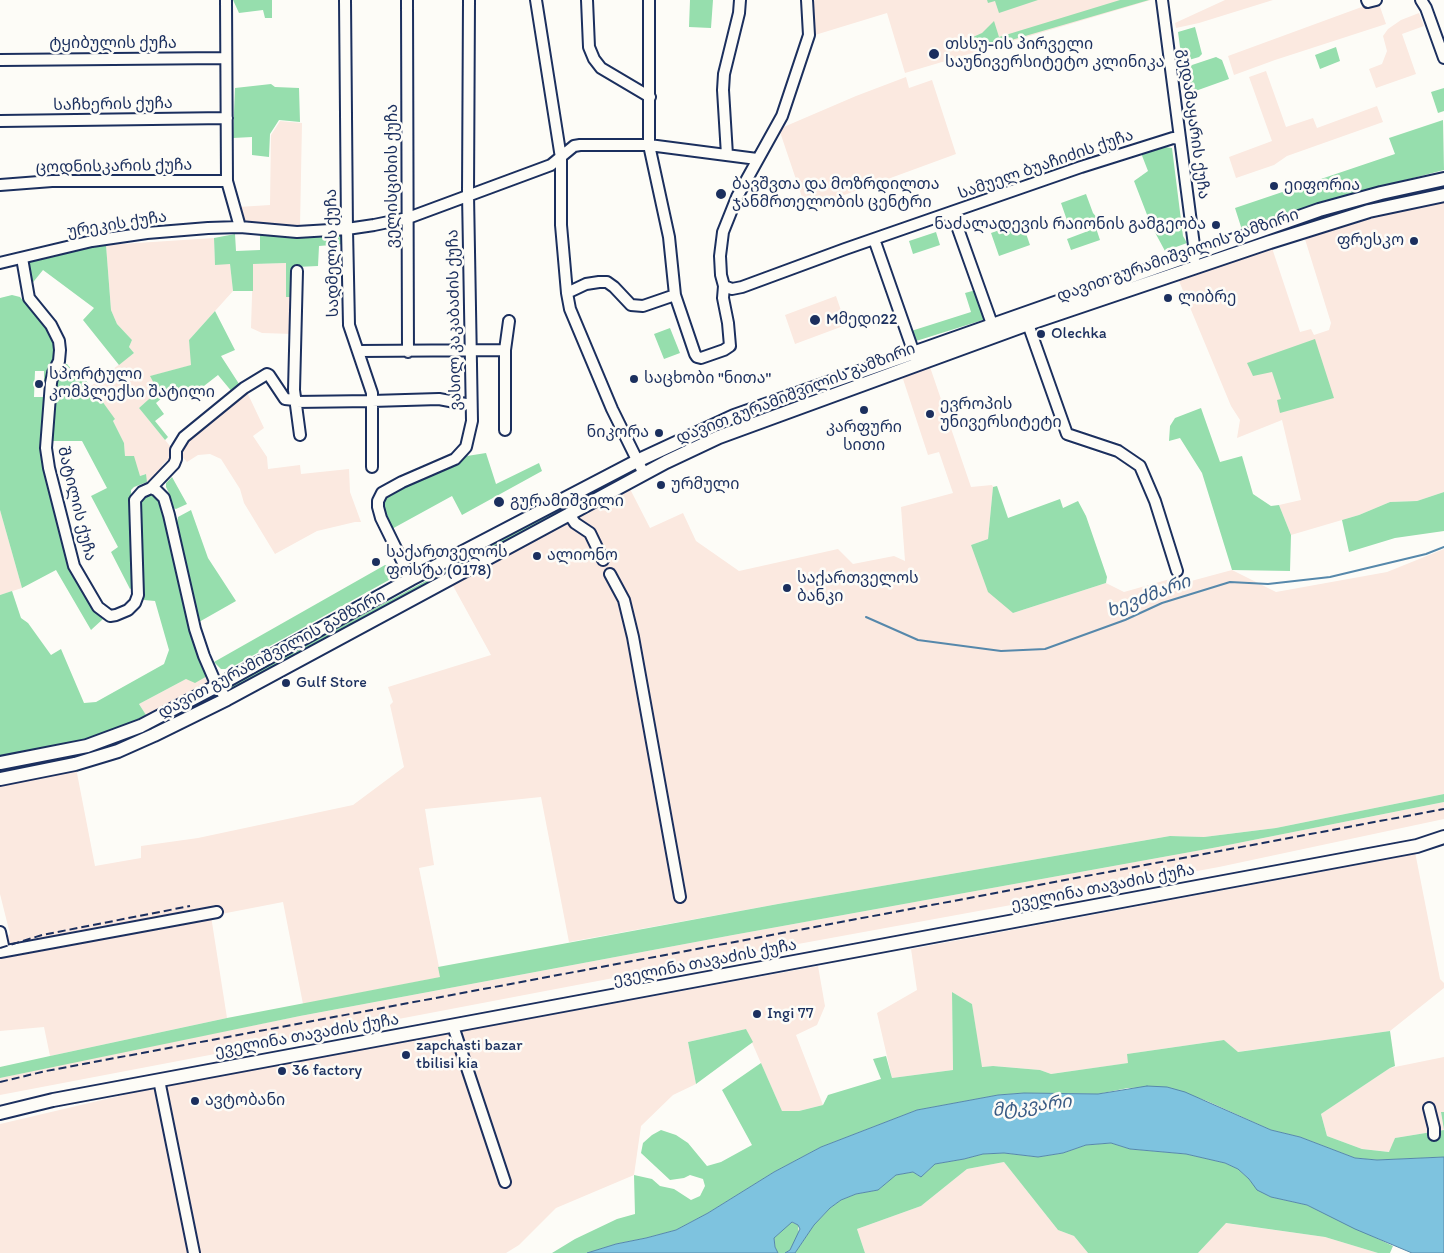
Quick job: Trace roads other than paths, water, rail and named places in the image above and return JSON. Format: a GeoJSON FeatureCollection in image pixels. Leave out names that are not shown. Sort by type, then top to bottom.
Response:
{"type":"FeatureCollection","features":[{"type":"Feature","properties":{"kind":"main road","name":"დავით გურამიშვილის გამზირი"},"geometry":{"type":"LineString","coordinates":[[0,764],[87,746],[141,726],[411,579],[637,461],[734,416],[1327,207],[1444,179]]}},
{"type":"Feature","properties":{"kind":"main road","name":"დავით გურამიშვილის გამზირი"},"geometry":{"type":"LineString","coordinates":[[0,779],[58,768],[118,750],[154,736],[644,474],[719,437],[1028,324],[1198,267],[1360,213],[1444,195]]}},
{"type":"Feature","properties":{"kind":"main road","name":"ეველინა თავაძის ქუჩა"},"geometry":{"type":"LineString","coordinates":[[1417,846],[1444,837]]}},
{"type":"Feature","properties":{"kind":"main road","name":"ეველინა თავაძის ქუჩა"},"geometry":{"type":"LineString","coordinates":[[0,1113],[53,1100],[159,1080],[1417,846],[1444,843]]}},
{"type":"Feature","properties":{"kind":"street"},"geometry":{"type":"LineString","coordinates":[[226,0],[227,181],[240,227]]}},
{"type":"Feature","properties":{"kind":"street","name":"სადმელის ქუჩა"},"geometry":{"type":"LineString","coordinates":[[345,0],[349,325],[372,393],[372,466]]}},
{"type":"Feature","properties":{"kind":"street","name":"ველისციხის ქუჩა"},"geometry":{"type":"LineString","coordinates":[[407,0],[408,352]]}},
{"type":"Feature","properties":{"kind":"street","name":"ვასილ კაკაბაძის ქუჩა"},"geometry":{"type":"LineString","coordinates":[[411,579],[380,518],[378,501],[382,493],[460,455],[469,440],[472,421],[468,194],[469,0]]}},
{"type":"Feature","properties":{"kind":"street"},"geometry":{"type":"LineString","coordinates":[[536,0],[561,158],[561,225],[570,309],[612,409],[644,474]]}},
{"type":"Feature","properties":{"kind":"street"},"geometry":{"type":"LineString","coordinates":[[587,0],[588,47],[594,59],[601,68],[650,97]]}},
{"type":"Feature","properties":{"kind":"street"},"geometry":{"type":"LineString","coordinates":[[649,0],[649,145],[669,237],[675,295],[697,357],[700,358],[730,346],[723,298],[724,286],[721,275],[720,256],[723,232],[737,197],[782,116],[809,35],[807,0]]}},
{"type":"Feature","properties":{"kind":"street"},"geometry":{"type":"LineString","coordinates":[[727,154],[723,90],[724,74],[739,13],[740,0]]}},
{"type":"Feature","properties":{"kind":"street","name":"გუდამაყარის ქუჩა"},"geometry":{"type":"LineString","coordinates":[[1162,0],[1198,267]]}},
{"type":"Feature","properties":{"kind":"street"},"geometry":{"type":"LineString","coordinates":[[1367,0],[1368,2],[1376,0]]}},
{"type":"Feature","properties":{"kind":"street"},"geometry":{"type":"LineString","coordinates":[[1421,0],[1426,8],[1444,58]]}},
{"type":"Feature","properties":{"kind":"street","name":"ტყიბულის ქუჩა"},"geometry":{"type":"LineString","coordinates":[[0,60],[226,58]]}},
{"type":"Feature","properties":{"kind":"street","name":"საჩხერის ქუჩა"},"geometry":{"type":"LineString","coordinates":[[0,121],[227,118]]}},
{"type":"Feature","properties":{"kind":"street","name":"სამუელ ბუაჩიძის ქუჩა"},"geometry":{"type":"LineString","coordinates":[[724,286],[732,289],[742,288],[874,239],[1081,167],[1173,138],[1180,139]]}},
{"type":"Feature","properties":{"kind":"street","name":"ურეკის ქუჩა"},"geometry":{"type":"LineString","coordinates":[[0,263],[92,241],[147,233],[240,227],[297,232],[347,229],[408,218],[468,194],[551,165],[574,146],[580,145],[649,145],[727,154],[757,160]]}},
{"type":"Feature","properties":{"kind":"street","name":"ცოდნისკარის ქუჩა"},"geometry":{"type":"LineString","coordinates":[[0,185],[52,181],[227,181]]}},
{"type":"Feature","properties":{"kind":"street"},"geometry":{"type":"LineString","coordinates":[[952,212],[992,324]]}},
{"type":"Feature","properties":{"kind":"street"},"geometry":{"type":"LineString","coordinates":[[874,239],[918,365]]}},
{"type":"Feature","properties":{"kind":"street","name":"შატილის ქუჩა"},"geometry":{"type":"LineString","coordinates":[[22,258],[29,298],[51,325],[59,341],[58,361],[50,383],[45,438],[49,468],[71,558],[98,607],[110,616],[128,610],[135,603],[138,595],[135,500],[142,492],[151,488]]}},
{"type":"Feature","properties":{"kind":"street"},"geometry":{"type":"LineString","coordinates":[[297,271],[295,401],[300,435]]}},
{"type":"Feature","properties":{"kind":"street"},"geometry":{"type":"LineString","coordinates":[[567,293],[586,284],[607,282],[631,305],[644,306],[675,295]]}},
{"type":"Feature","properties":{"kind":"street"},"geometry":{"type":"LineString","coordinates":[[506,430],[505,350],[509,321]]}},
{"type":"Feature","properties":{"kind":"street"},"geometry":{"type":"LineString","coordinates":[[1028,324],[1067,434],[1118,451],[1140,466],[1155,501],[1177,571]]}},
{"type":"Feature","properties":{"kind":"street"},"geometry":{"type":"LineString","coordinates":[[359,352],[505,350]]}},
{"type":"Feature","properties":{"kind":"street"},"geometry":{"type":"LineString","coordinates":[[226,699],[217,686],[195,629],[164,498],[151,488],[174,464],[176,450],[184,437],[239,391],[266,374],[269,375],[285,399],[295,401],[439,399],[472,405]]}},
{"type":"Feature","properties":{"kind":"street"},"geometry":{"type":"LineString","coordinates":[[569,514],[574,523],[590,533],[603,560]]}},
{"type":"Feature","properties":{"kind":"street"},"geometry":{"type":"LineString","coordinates":[[610,574],[624,600],[633,637],[680,897]]}},
{"type":"Feature","properties":{"kind":"street"},"geometry":{"type":"LineString","coordinates":[[0,932],[2,951],[217,912]]}},
{"type":"Feature","properties":{"kind":"street"},"geometry":{"type":"LineString","coordinates":[[452,1026],[505,1182]]}},
{"type":"Feature","properties":{"kind":"street"},"geometry":{"type":"LineString","coordinates":[[159,1080],[194,1253]]}},
{"type":"Feature","properties":{"kind":"street"},"geometry":{"type":"LineString","coordinates":[[1429,1108],[1434,1135]]}},
{"type":"Feature","properties":{"kind":"water","name":"მტკვარი"},"geometry":{"type":"Polygon","coordinates":[[[1147,1086],[1167,1087],[1185,1092],[1271,1130],[1300,1137],[1355,1158],[1377,1160],[1444,1157],[1444,1253],[1412,1253],[1355,1229],[1307,1205],[1271,1197],[1257,1190],[1238,1169],[1225,1163],[1186,1154],[1130,1149],[1111,1143],[1086,1145],[1063,1153],[1038,1157],[1004,1153],[983,1154],[935,1164],[921,1177],[913,1172],[896,1175],[878,1190],[856,1194],[841,1200],[830,1208],[814,1225],[795,1253],[785,1253],[790,1250],[800,1229],[798,1225],[792,1222],[774,1238],[778,1253],[587,1253],[676,1230],[708,1213],[774,1172],[821,1147],[917,1110],[998,1095],[1024,1093],[1098,1094],[1147,1086]]]}},
{"type":"Feature","properties":{"kind":"waterway","name":"ხევძმარი"},"geometry":{"type":"LineString","coordinates":[[866,617],[918,640],[1001,651],[1045,649],[1125,620],[1162,603],[1230,582],[1268,584],[1330,577],[1426,554],[1444,547]]}},
{"type":"Feature","properties":{"kind":"railway"},"geometry":{"type":"LineString","coordinates":[[0,1082],[46,1071],[1444,809]]}},
{"type":"Feature","properties":{"kind":"railway"},"geometry":{"type":"LineString","coordinates":[[0,948],[42,935],[190,906]]}},
{"type":"Feature","properties":{"kind":"place","name":"თსსუ-ის პირველი საუნივერსიტეტო კლინიკა"},"geometry":{"type":"Point","coordinates":[934,54]}},
{"type":"Feature","properties":{"kind":"place","name":"ეიფორია"},"geometry":{"type":"Point","coordinates":[1274,186]}},
{"type":"Feature","properties":{"kind":"place","name":"ბავშვთა და მოზრდილთა ჯანმრთელობის ცენტრი"},"geometry":{"type":"Point","coordinates":[721,194]}},
{"type":"Feature","properties":{"kind":"place","name":"ნაძალადევის რაიონის გამგეობა"},"geometry":{"type":"Point","coordinates":[1216,225]}},
{"type":"Feature","properties":{"kind":"place","name":"ფრესკო"},"geometry":{"type":"Point","coordinates":[1414,241]}},
{"type":"Feature","properties":{"kind":"place","name":"ლიბრე"},"geometry":{"type":"Point","coordinates":[1168,298]}},
{"type":"Feature","properties":{"kind":"place","name":"Mმედი22"},"geometry":{"type":"Point","coordinates":[815,320]}},
{"type":"Feature","properties":{"kind":"place","name":"Olechka"},"geometry":{"type":"Point","coordinates":[1041,334]}},
{"type":"Feature","properties":{"kind":"place","name":"საცხობი \"ნითა\""},"geometry":{"type":"Point","coordinates":[634,379]}},
{"type":"Feature","properties":{"kind":"place","name":"სპორტული კომპლექსი შატილი"},"geometry":{"type":"Point","coordinates":[39,384]}},
{"type":"Feature","properties":{"kind":"place","name":"კარფური სითი"},"geometry":{"type":"Point","coordinates":[864,410]}},
{"type":"Feature","properties":{"kind":"place","name":"ევროპის უნივერსიტეტი"},"geometry":{"type":"Point","coordinates":[930,414]}},
{"type":"Feature","properties":{"kind":"place","name":"ნიკორა"},"geometry":{"type":"Point","coordinates":[659,433]}},
{"type":"Feature","properties":{"kind":"place","name":"ურმული"},"geometry":{"type":"Point","coordinates":[661,485]}},
{"type":"Feature","properties":{"kind":"place","name":"გურამიშვილი"},"geometry":{"type":"Point","coordinates":[499,502]}},
{"type":"Feature","properties":{"kind":"place","name":"ალიონო"},"geometry":{"type":"Point","coordinates":[537,556]}},
{"type":"Feature","properties":{"kind":"place","name":"საქართველოს ფოსტა (0178)"},"geometry":{"type":"Point","coordinates":[376,562]}},
{"type":"Feature","properties":{"kind":"place","name":"საქართველოს ბანკი"},"geometry":{"type":"Point","coordinates":[787,588]}},
{"type":"Feature","properties":{"kind":"place","name":"Gulf Store"},"geometry":{"type":"Point","coordinates":[286,683]}},
{"type":"Feature","properties":{"kind":"place","name":"Ingi 77"},"geometry":{"type":"Point","coordinates":[757,1014]}},
{"type":"Feature","properties":{"kind":"place","name":"zapchasti bazar tbilisi kia"},"geometry":{"type":"Point","coordinates":[406,1055]}},
{"type":"Feature","properties":{"kind":"place","name":"36 factory"},"geometry":{"type":"Point","coordinates":[282,1071]}},
{"type":"Feature","properties":{"kind":"place","name":"ავტობანი"},"geometry":{"type":"Point","coordinates":[195,1101]}}]}
